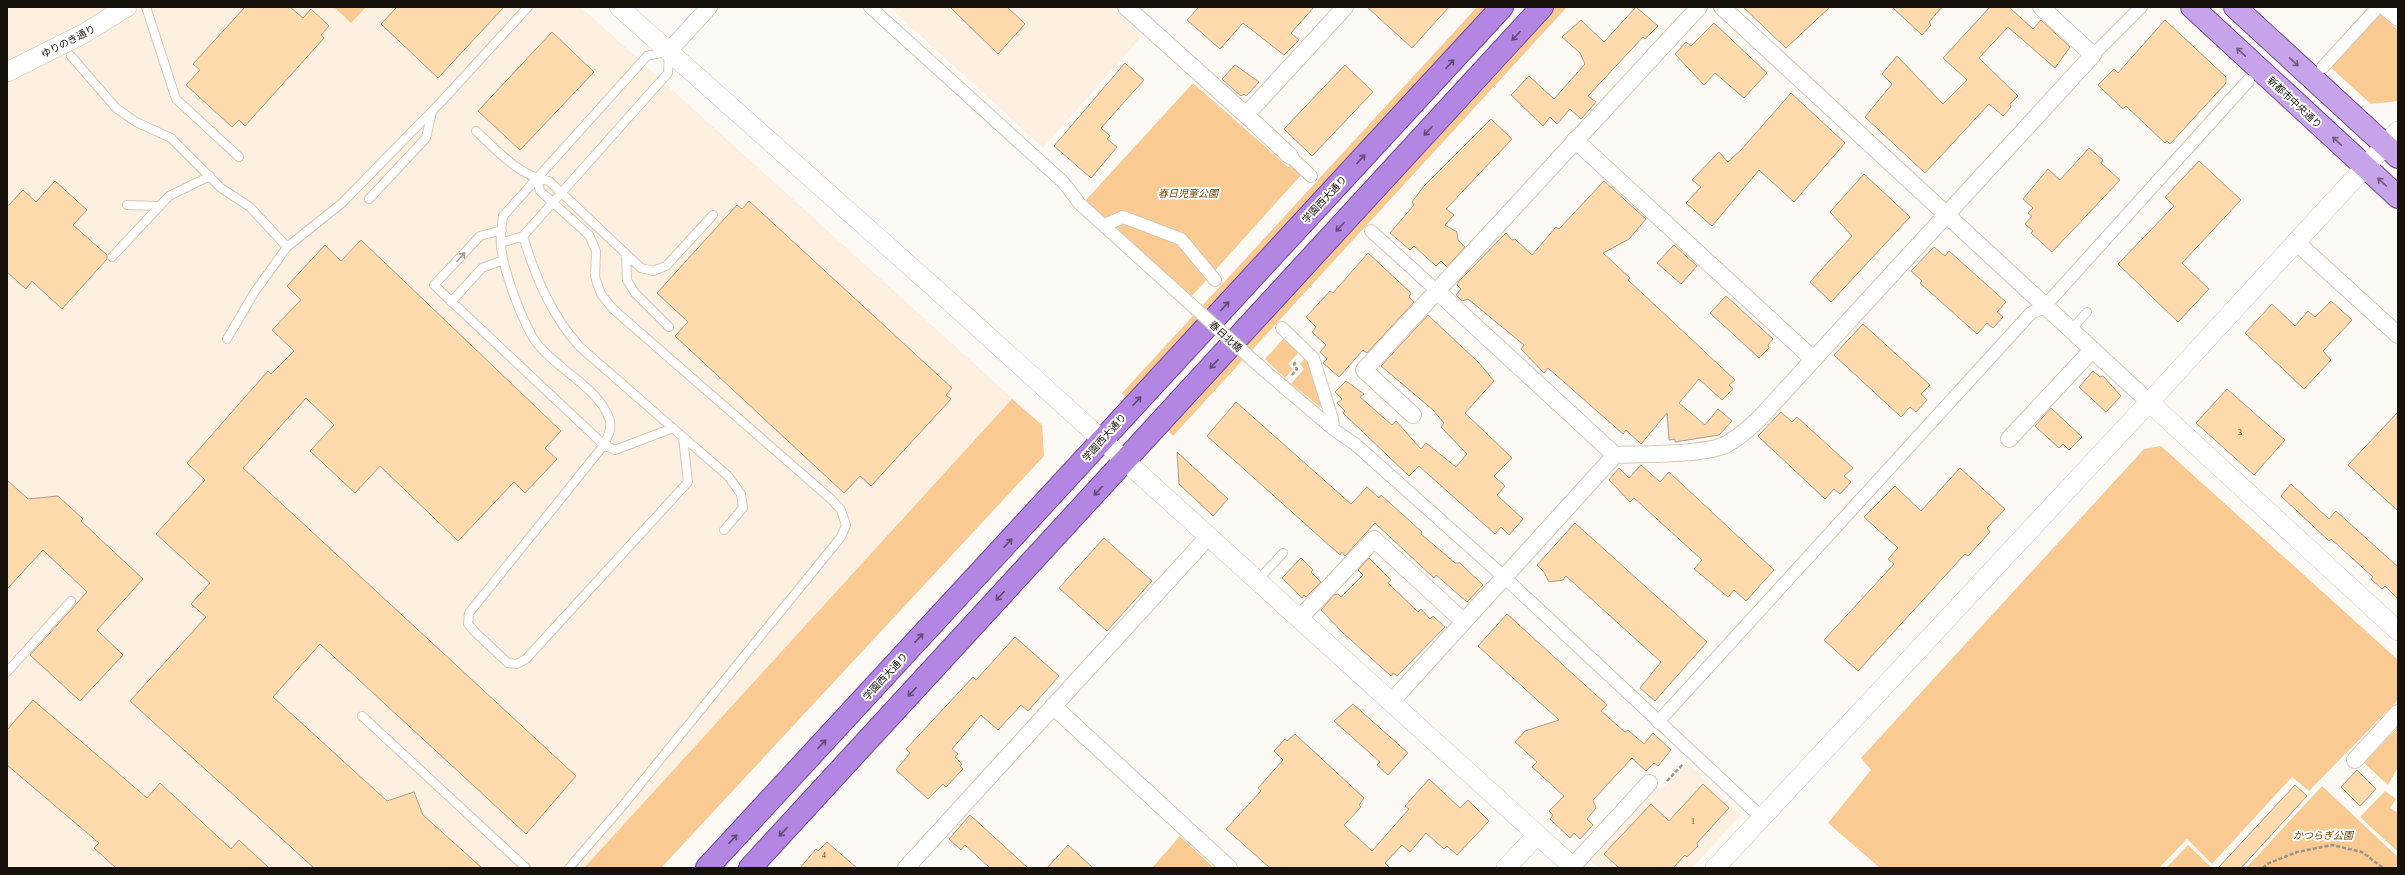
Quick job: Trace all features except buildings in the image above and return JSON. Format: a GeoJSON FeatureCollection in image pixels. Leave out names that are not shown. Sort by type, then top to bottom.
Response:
{"type":"FeatureCollection","features":[{"type":"Feature","properties":{"kind":"highway","name":"学園西大通り"},"geometry":{"type":"LineString","coordinates":[[707,868],[1502,7]]}},
{"type":"Feature","properties":{"kind":"highway"},"geometry":{"type":"LineString","coordinates":[[750,868],[1542,7]]}},
{"type":"Feature","properties":{"kind":"main road","name":"新都市中央通り"},"geometry":{"type":"LineString","coordinates":[[2192,7],[2398,197]]}},
{"type":"Feature","properties":{"kind":"main road"},"geometry":{"type":"LineString","coordinates":[[2235,7],[2394,144]]}},
{"type":"Feature","properties":{"kind":"street","name":"ゆりのき通り"},"geometry":{"type":"LineString","coordinates":[[7,72],[83,34],[127,7]]}},
{"type":"Feature","properties":{"kind":"street"},"geometry":{"type":"LineString","coordinates":[[619,7],[948,300],[1124,462],[1573,867],[1649,783]]}},
{"type":"Feature","properties":{"kind":"street"},"geometry":{"type":"LineString","coordinates":[[668,51],[709,7]]}},
{"type":"Feature","properties":{"kind":"street","name":"春日北橋"},"geometry":{"type":"LineString","coordinates":[[870,7],[1063,182],[1080,204],[1105,225],[1265,372],[1333,429],[1355,444],[1504,577],[1761,817]]}},
{"type":"Feature","properties":{"kind":"street"},"geometry":{"type":"LineString","coordinates":[[1126,7],[1311,176]]}},
{"type":"Feature","properties":{"kind":"street"},"geometry":{"type":"LineString","coordinates":[[1246,115],[1345,7]]}},
{"type":"Feature","properties":{"kind":"street"},"geometry":{"type":"LineString","coordinates":[[1413,415],[1364,370],[1699,7]]}},
{"type":"Feature","properties":{"kind":"street"},"geometry":{"type":"LineString","coordinates":[[1722,7],[2044,307],[2398,631]]}},
{"type":"Feature","properties":{"kind":"street"},"geometry":{"type":"LineString","coordinates":[[2040,7],[2093,55]]}},
{"type":"Feature","properties":{"kind":"street"},"geometry":{"type":"LineString","coordinates":[[1391,702],[1462,621],[1615,455],[1685,451],[1724,445],[1742,434],[1757,421],[2093,55],[2141,7]]}},
{"type":"Feature","properties":{"kind":"street"},"geometry":{"type":"LineString","coordinates":[[2323,67],[2378,7]]}},
{"type":"Feature","properties":{"kind":"street"},"geometry":{"type":"LineString","coordinates":[[2385,7],[2398,18]]}},
{"type":"Feature","properties":{"kind":"street"},"geometry":{"type":"LineString","coordinates":[[1658,722],[2031,313],[2044,307],[2248,81]]}},
{"type":"Feature","properties":{"kind":"street"},"geometry":{"type":"LineString","coordinates":[[1575,140],[1813,359]]}},
{"type":"Feature","properties":{"kind":"street"},"geometry":{"type":"LineString","coordinates":[[1715,868],[2149,402],[2295,241],[2365,167],[2394,144]]}},
{"type":"Feature","properties":{"kind":"street"},"geometry":{"type":"LineString","coordinates":[[1105,225],[1123,217],[1181,239],[1190,246],[1215,280]]}},
{"type":"Feature","properties":{"kind":"street"},"geometry":{"type":"LineString","coordinates":[[1371,232],[1615,455]]}},
{"type":"Feature","properties":{"kind":"street"},"geometry":{"type":"LineString","coordinates":[[2295,241],[2398,335]]}},
{"type":"Feature","properties":{"kind":"street"},"geometry":{"type":"LineString","coordinates":[[1282,328],[1313,358],[1332,419],[1333,429]]}},
{"type":"Feature","properties":{"kind":"street"},"geometry":{"type":"LineString","coordinates":[[2009,439],[2092,350]]}},
{"type":"Feature","properties":{"kind":"street"},"geometry":{"type":"LineString","coordinates":[[906,868],[1208,537]]}},
{"type":"Feature","properties":{"kind":"street"},"geometry":{"type":"LineString","coordinates":[[1299,619],[1374,539],[1462,621]]}},
{"type":"Feature","properties":{"kind":"street"},"geometry":{"type":"LineString","coordinates":[[1053,706],[1229,868]]}},
{"type":"Feature","properties":{"kind":"street"},"geometry":{"type":"LineString","coordinates":[[2355,760],[2398,713]]}},
{"type":"Feature","properties":{"kind":"street"},"geometry":{"type":"LineString","coordinates":[[1506,868],[1537,834]]}},
{"type":"Feature","properties":{"kind":"lane"},"geometry":{"type":"LineString","coordinates":[[146,7],[176,99],[239,157]]}},
{"type":"Feature","properties":{"kind":"lane"},"geometry":{"type":"LineString","coordinates":[[227,339],[254,293],[287,248],[342,203],[432,111],[528,7]]}},
{"type":"Feature","properties":{"kind":"lane"},"geometry":{"type":"LineString","coordinates":[[500,243],[523,236],[668,73],[668,51],[647,56],[503,216],[500,243],[503,260],[509,280],[532,336],[544,350],[597,399],[610,422],[610,432],[604,445],[469,613],[468,624],[508,663],[517,664],[526,659],[688,482],[683,437]]}},
{"type":"Feature","properties":{"kind":"lane"},"geometry":{"type":"LineString","coordinates":[[71,56],[116,108],[136,122],[171,138],[233,197],[250,207],[287,248]]}},
{"type":"Feature","properties":{"kind":"lane"},"geometry":{"type":"LineString","coordinates":[[369,199],[426,138],[432,111]]}},
{"type":"Feature","properties":{"kind":"lane"},"geometry":{"type":"LineString","coordinates":[[476,131],[519,170],[536,179],[549,181],[641,268],[653,272],[666,266],[712,215]]}},
{"type":"Feature","properties":{"kind":"lane"},"geometry":{"type":"LineString","coordinates":[[112,257],[169,196],[210,176]]}},
{"type":"Feature","properties":{"kind":"lane"},"geometry":{"type":"LineString","coordinates":[[536,179],[540,191],[589,236],[596,251],[595,277],[601,294],[613,309],[832,500],[841,510],[846,525],[836,543],[620,809],[569,868]]}},
{"type":"Feature","properties":{"kind":"lane"},"geometry":{"type":"LineString","coordinates":[[126,205],[160,206]]}},
{"type":"Feature","properties":{"kind":"lane"},"geometry":{"type":"LineString","coordinates":[[502,230],[480,236],[434,286],[604,445],[615,450],[673,428]]}},
{"type":"Feature","properties":{"kind":"lane"},"geometry":{"type":"LineString","coordinates":[[523,236],[533,269],[564,330],[580,347],[728,476],[742,494],[743,508],[724,530]]}},
{"type":"Feature","properties":{"kind":"lane"},"geometry":{"type":"LineString","coordinates":[[626,254],[627,280],[635,293],[669,327]]}},
{"type":"Feature","properties":{"kind":"lane"},"geometry":{"type":"LineString","coordinates":[[451,302],[482,268],[503,260]]}},
{"type":"Feature","properties":{"kind":"lane"},"geometry":{"type":"LineString","coordinates":[[2070,331],[2087,312]]}},
{"type":"Feature","properties":{"kind":"lane"},"geometry":{"type":"LineString","coordinates":[[1257,582],[1283,553]]}},
{"type":"Feature","properties":{"kind":"lane"},"geometry":{"type":"LineString","coordinates":[[7,672],[71,601]]}},
{"type":"Feature","properties":{"kind":"lane"},"geometry":{"type":"LineString","coordinates":[[362,716],[526,868]]}},
{"type":"Feature","properties":{"kind":"path"},"geometry":{"type":"LineString","coordinates":[[1282,386],[1297,369],[1294,364],[1306,350]]}},
{"type":"Feature","properties":{"kind":"path"},"geometry":{"type":"LineString","coordinates":[[1649,783],[1662,786],[1693,754]]}},
{"type":"Feature","properties":{"kind":"path"},"geometry":{"type":"LineString","coordinates":[[2263,868],[2267,864],[2297,852],[2332,845],[2362,852],[2382,868]]}},
{"type":"Feature","properties":{"kind":"shaded area"},"geometry":{"type":"Polygon","coordinates":[[[7,7],[581,7],[1042,425],[1044,456],[661,868],[7,868],[7,7]]]}},
{"type":"Feature","properties":{"kind":"shaded area"},"geometry":{"type":"Polygon","coordinates":[[[889,7],[1111,7],[1142,36],[1043,148],[889,7]]]}},
{"type":"Feature","properties":{"kind":"shaded area"},"geometry":{"type":"Polygon","coordinates":[[[1687,763],[1741,815],[1692,868],[1599,868],[1592,862],[1592,854],[1653,787],[1662,789],[1687,763]]]}},
{"type":"Feature","properties":{"kind":"green space"},"geometry":{"type":"Polygon","coordinates":[[[334,7],[366,7],[351,23],[334,7]]]}},
{"type":"Feature","properties":{"kind":"green space"},"geometry":{"type":"Polygon","coordinates":[[[1477,7],[1488,7],[1127,399],[1122,393],[1477,7]]]}},
{"type":"Feature","properties":{"kind":"green space"},"geometry":{"type":"Polygon","coordinates":[[[1556,7],[1567,7],[1173,436],[1167,430],[1556,7]]]}},
{"type":"Feature","properties":{"kind":"green space"},"geometry":{"type":"Polygon","coordinates":[[[2379,13],[2398,30],[2398,101],[2371,104],[2330,67],[2379,13]]]}},
{"type":"Feature","properties":{"kind":"green space","name":"春日児童公園"},"geometry":{"type":"Polygon","coordinates":[[[1193,83],[1288,167],[1292,163],[1303,173],[1192,296],[1085,201],[1193,83]]]}},
{"type":"Feature","properties":{"kind":"green space"},"geometry":{"type":"Polygon","coordinates":[[[1286,336],[1301,350],[1288,364],[1293,369],[1285,378],[1265,359],[1286,336]]]}},
{"type":"Feature","properties":{"kind":"green space"},"geometry":{"type":"Polygon","coordinates":[[[1306,357],[1327,412],[1291,384],[1304,369],[1300,364],[1306,357]]]}},
{"type":"Feature","properties":{"kind":"green space"},"geometry":{"type":"Polygon","coordinates":[[[1012,399],[1042,425],[1044,456],[661,868],[584,868],[1012,399]]]}},
{"type":"Feature","properties":{"kind":"green space"},"geometry":{"type":"Polygon","coordinates":[[[2161,446],[2398,660],[2398,700],[2309,791],[2292,777],[2212,864],[2187,839],[2159,868],[1880,868],[1828,823],[1871,770],[1861,758],[2144,449],[2161,446]]]}},
{"type":"Feature","properties":{"kind":"green space"},"geometry":{"type":"Polygon","coordinates":[[[2398,727],[2398,767],[2388,785],[2364,763],[2398,727]]]}},
{"type":"Feature","properties":{"kind":"green space","name":"かつらぎ公園"},"geometry":{"type":"Polygon","coordinates":[[[2322,786],[2398,857],[2398,868],[2246,868],[2322,786]]]}},
{"type":"Feature","properties":{"kind":"green space"},"geometry":{"type":"Polygon","coordinates":[[[2385,791],[2396,799],[2390,808],[2398,813],[2398,852],[2360,817],[2385,791]]]}},
{"type":"Feature","properties":{"kind":"green space"},"geometry":{"type":"Polygon","coordinates":[[[1180,836],[1213,867],[1152,868],[1180,836]]]}},
{"type":"Feature","properties":{"kind":"green space"},"geometry":{"type":"Polygon","coordinates":[[[2188,845],[2212,868],[2166,868],[2188,845]]]}}]}
